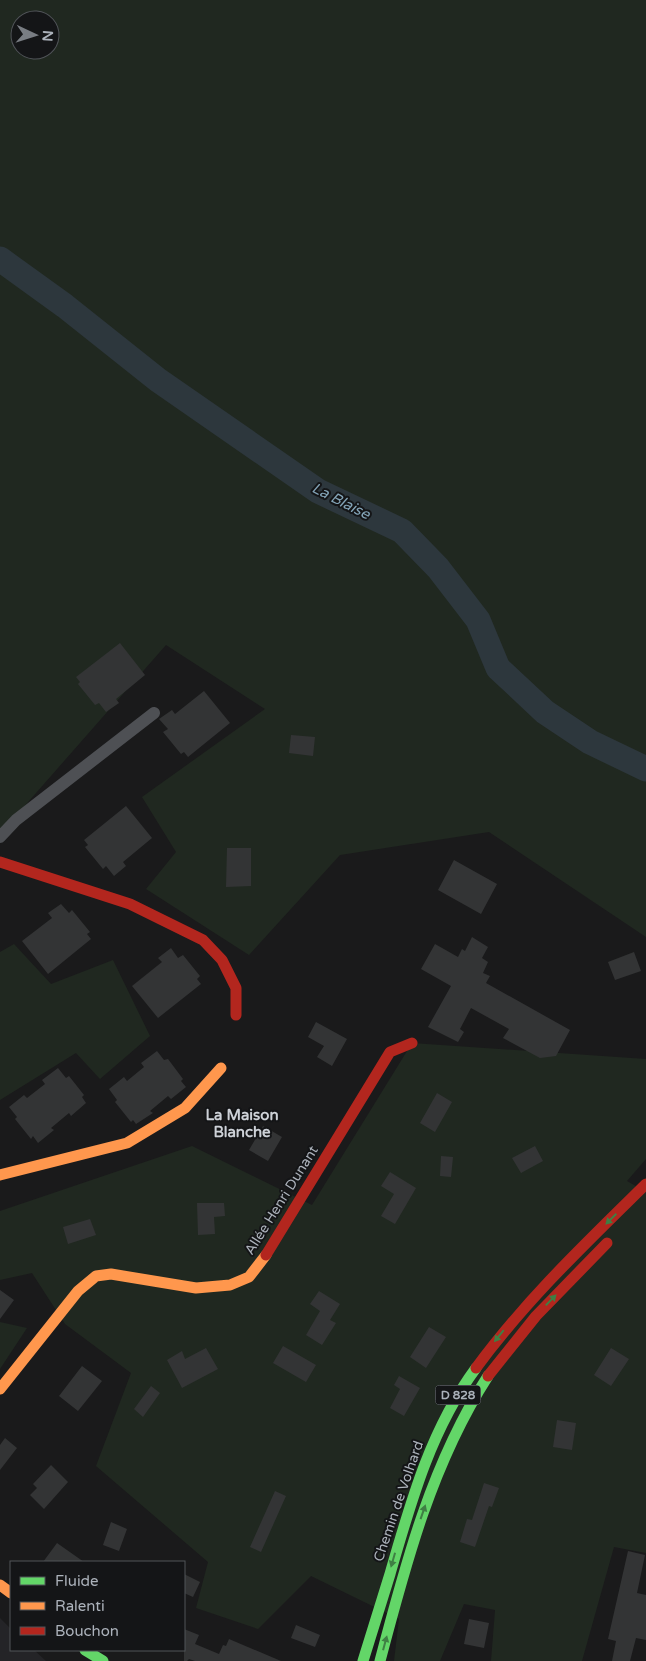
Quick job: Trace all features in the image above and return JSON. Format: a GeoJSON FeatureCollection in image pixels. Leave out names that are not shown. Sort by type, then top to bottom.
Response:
{"type":"FeatureCollection","features":[{"type":"Feature","properties":{"kind":"street"},"geometry":{"type":"LineString","coordinates":[[0,837],[16,820],[154,713]]}},
{"type":"Feature","properties":{"kind":"street"},"geometry":{"type":"LineString","coordinates":[[0,862],[130,904],[203,940],[222,960],[236,988],[236,1015]]}},
{"type":"Feature","properties":{"kind":"street","name":"Allée Henri Dunant"},"geometry":{"type":"LineString","coordinates":[[0,1389],[78,1291],[96,1276],[111,1274],[196,1288],[230,1284],[249,1277],[262,1261],[390,1052],[412,1043]]}},
{"type":"Feature","properties":{"kind":"street"},"geometry":{"type":"LineString","coordinates":[[0,1175],[127,1142],[185,1108],[221,1068]]}},
{"type":"Feature","properties":{"kind":"street","name":"Chemin de Volhard"},"geometry":{"type":"LineString","coordinates":[[363,1661],[418,1480],[433,1443],[452,1406],[490,1347],[516,1314],[646,1184]]}},
{"type":"Feature","properties":{"kind":"street","name":"Chemin de Volhard"},"geometry":{"type":"LineString","coordinates":[[380,1661],[420,1522],[437,1471],[474,1397],[518,1336],[616,1233]]}},
{"type":"Feature","properties":{"kind":"street"},"geometry":{"type":"LineString","coordinates":[[0,1585],[10,1593]]}},
{"type":"Feature","properties":{"kind":"street"},"geometry":{"type":"LineString","coordinates":[[87,1651],[103,1661]]}},
{"type":"Feature","properties":{"kind":"shaded area"},"geometry":{"type":"Polygon","coordinates":[[[0,0],[646,0],[646,937],[489,832],[340,855],[249,955],[146,889],[176,852],[142,797],[265,709],[166,645],[0,834],[0,0]]]}},
{"type":"Feature","properties":{"kind":"shaded area"},"geometry":{"type":"Polygon","coordinates":[[[14,944],[51,984],[113,960],[150,1036],[100,1079],[76,1053],[0,1100],[0,952],[14,944]]]}},
{"type":"Feature","properties":{"kind":"shaded area"},"geometry":{"type":"Polygon","coordinates":[[[412,1043],[646,1059],[646,1159],[627,1181],[646,1192],[646,1553],[614,1547],[582,1661],[491,1661],[495,1610],[464,1604],[440,1661],[394,1661],[399,1619],[311,1576],[258,1629],[196,1608],[208,1562],[96,1466],[131,1373],[65,1324],[32,1273],[0,1280],[0,1211],[192,1146],[312,1205],[412,1043]]]}},
{"type":"Feature","properties":{"kind":"shaded area"},"geometry":{"type":"Polygon","coordinates":[[[0,1322],[27,1328],[0,1369],[0,1322]]]}},
{"type":"Feature","properties":{"kind":"shaded area"},"geometry":{"type":"Polygon","coordinates":[[[0,1618],[10,1628],[10,1651],[35,1651],[46,1661],[0,1661],[0,1618]]]}},
{"type":"Feature","properties":{"kind":"building"},"geometry":{"type":"Polygon","coordinates":[[[120,643],[145,675],[116,699],[119,703],[106,712],[99,703],[95,705],[78,684],[80,682],[76,677],[120,643]]]}},
{"type":"Feature","properties":{"kind":"building"},"geometry":{"type":"Polygon","coordinates":[[[204,691],[230,723],[188,757],[184,752],[181,754],[163,732],[168,729],[159,719],[172,710],[175,714],[204,691]]]}},
{"type":"Feature","properties":{"kind":"building"},"geometry":{"type":"Polygon","coordinates":[[[291,735],[315,737],[313,756],[289,753],[291,735]]]}},
{"type":"Feature","properties":{"kind":"building"},"geometry":{"type":"Polygon","coordinates":[[[126,806],[152,838],[123,862],[126,866],[114,876],[106,866],[103,869],[85,847],[88,845],[84,840],[126,806]]]}},
{"type":"Feature","properties":{"kind":"building"},"geometry":{"type":"Polygon","coordinates":[[[227,848],[251,848],[251,886],[226,887],[227,848]]]}},
{"type":"Feature","properties":{"kind":"building"},"geometry":{"type":"Polygon","coordinates":[[[454,860],[497,884],[481,914],[438,890],[454,860]]]}},
{"type":"Feature","properties":{"kind":"building"},"geometry":{"type":"Polygon","coordinates":[[[61,904],[69,913],[72,910],[90,932],[87,934],[91,939],[48,974],[22,941],[52,918],[48,913],[61,904]]]}},
{"type":"Feature","properties":{"kind":"building"},"geometry":{"type":"Polygon","coordinates":[[[472,937],[488,947],[482,958],[488,962],[483,973],[490,976],[486,983],[570,1030],[556,1056],[540,1058],[503,1038],[509,1029],[471,1008],[460,1029],[464,1032],[458,1042],[428,1027],[451,986],[421,969],[435,944],[458,957],[462,949],[465,951],[472,937]]]}},
{"type":"Feature","properties":{"kind":"building"},"geometry":{"type":"Polygon","coordinates":[[[171,948],[178,958],[183,955],[200,976],[197,979],[201,984],[158,1018],[132,986],[162,962],[158,958],[171,948]]]}},
{"type":"Feature","properties":{"kind":"building"},"geometry":{"type":"Polygon","coordinates":[[[634,952],[641,971],[615,980],[608,962],[634,952]]]}},
{"type":"Feature","properties":{"kind":"building"},"geometry":{"type":"Polygon","coordinates":[[[316,1022],[347,1039],[332,1066],[317,1057],[324,1046],[308,1037],[316,1022]]]}},
{"type":"Feature","properties":{"kind":"building"},"geometry":{"type":"Polygon","coordinates":[[[157,1051],[164,1060],[168,1059],[183,1079],[181,1081],[186,1087],[171,1099],[168,1096],[150,1111],[153,1113],[136,1124],[133,1120],[131,1122],[115,1102],[117,1100],[109,1089],[124,1077],[127,1081],[144,1067],[141,1063],[157,1051]]]}},
{"type":"Feature","properties":{"kind":"building"},"geometry":{"type":"Polygon","coordinates":[[[58,1068],[66,1078],[69,1076],[84,1095],[82,1097],[86,1103],[71,1116],[69,1113],[51,1128],[54,1130],[38,1143],[33,1136],[31,1139],[15,1119],[17,1117],[9,1107],[24,1095],[27,1098],[45,1084],[42,1080],[58,1068]]]}},
{"type":"Feature","properties":{"kind":"building"},"geometry":{"type":"Polygon","coordinates":[[[437,1093],[452,1102],[435,1132],[420,1123],[437,1093]]]}},
{"type":"Feature","properties":{"kind":"building"},"geometry":{"type":"Polygon","coordinates":[[[263,1126],[282,1137],[268,1161],[249,1150],[263,1126]]]}},
{"type":"Feature","properties":{"kind":"building"},"geometry":{"type":"Polygon","coordinates":[[[535,1146],[543,1161],[521,1173],[512,1158],[535,1146]]]}},
{"type":"Feature","properties":{"kind":"building"},"geometry":{"type":"Polygon","coordinates":[[[441,1156],[453,1157],[451,1177],[440,1176],[441,1156]]]}},
{"type":"Feature","properties":{"kind":"building"},"geometry":{"type":"Polygon","coordinates":[[[390,1172],[416,1188],[395,1224],[381,1216],[394,1194],[381,1186],[390,1172]]]}},
{"type":"Feature","properties":{"kind":"building"},"geometry":{"type":"Polygon","coordinates":[[[197,1203],[224,1203],[225,1216],[214,1217],[215,1234],[198,1235],[197,1203]]]}},
{"type":"Feature","properties":{"kind":"building"},"geometry":{"type":"Polygon","coordinates":[[[90,1219],[96,1235],[68,1244],[63,1227],[90,1219]]]}},
{"type":"Feature","properties":{"kind":"building"},"geometry":{"type":"Polygon","coordinates":[[[0,1290],[14,1300],[0,1319],[0,1290]]]}},
{"type":"Feature","properties":{"kind":"building"},"geometry":{"type":"Polygon","coordinates":[[[319,1291],[340,1304],[330,1320],[336,1323],[322,1345],[306,1335],[320,1311],[310,1304],[319,1291]]]}},
{"type":"Feature","properties":{"kind":"building"},"geometry":{"type":"Polygon","coordinates":[[[429,1327],[446,1337],[426,1368],[410,1357],[429,1327]]]}},
{"type":"Feature","properties":{"kind":"building"},"geometry":{"type":"Polygon","coordinates":[[[283,1346],[316,1365],[306,1382],[273,1363],[283,1346]]]}},
{"type":"Feature","properties":{"kind":"building"},"geometry":{"type":"Polygon","coordinates":[[[206,1348],[218,1369],[182,1388],[167,1360],[182,1351],[185,1359],[206,1348]]]}},
{"type":"Feature","properties":{"kind":"building"},"geometry":{"type":"Polygon","coordinates":[[[611,1348],[629,1359],[611,1386],[594,1375],[611,1348]]]}},
{"type":"Feature","properties":{"kind":"building"},"geometry":{"type":"Polygon","coordinates":[[[82,1366],[102,1381],[78,1411],[59,1396],[82,1366]]]}},
{"type":"Feature","properties":{"kind":"building"},"geometry":{"type":"Polygon","coordinates":[[[399,1376],[420,1388],[404,1416],[390,1408],[400,1389],[394,1385],[399,1376]]]}},
{"type":"Feature","properties":{"kind":"building"},"geometry":{"type":"Polygon","coordinates":[[[151,1386],[160,1393],[143,1417],[134,1409],[151,1386]]]}},
{"type":"Feature","properties":{"kind":"building"},"geometry":{"type":"Polygon","coordinates":[[[557,1420],[576,1423],[572,1450],[553,1447],[557,1420]]]}},
{"type":"Feature","properties":{"kind":"building"},"geometry":{"type":"Polygon","coordinates":[[[5,1438],[17,1448],[0,1470],[0,1445],[5,1438]]]}},
{"type":"Feature","properties":{"kind":"building"},"geometry":{"type":"Polygon","coordinates":[[[51,1465],[68,1482],[44,1509],[30,1495],[37,1488],[33,1484],[51,1465]]]}},
{"type":"Feature","properties":{"kind":"building"},"geometry":{"type":"Polygon","coordinates":[[[484,1483],[499,1488],[492,1507],[489,1506],[475,1547],[460,1542],[467,1519],[472,1520],[484,1483]]]}},
{"type":"Feature","properties":{"kind":"building"},"geometry":{"type":"Polygon","coordinates":[[[275,1491],[286,1496],[261,1552],[250,1547],[275,1491]]]}},
{"type":"Feature","properties":{"kind":"building"},"geometry":{"type":"Polygon","coordinates":[[[111,1522],[127,1529],[119,1551],[103,1545],[111,1522]]]}},
{"type":"Feature","properties":{"kind":"building"},"geometry":{"type":"Polygon","coordinates":[[[57,1543],[83,1561],[44,1561],[57,1543]]]}},
{"type":"Feature","properties":{"kind":"building"},"geometry":{"type":"Polygon","coordinates":[[[628,1551],[645,1555],[637,1593],[646,1595],[646,1640],[636,1638],[630,1661],[612,1661],[616,1641],[608,1639],[628,1551]]]}},
{"type":"Feature","properties":{"kind":"building"},"geometry":{"type":"Polygon","coordinates":[[[185,1574],[200,1582],[193,1597],[185,1593],[185,1574]]]}},
{"type":"Feature","properties":{"kind":"building"},"geometry":{"type":"Polygon","coordinates":[[[469,1619],[489,1623],[484,1648],[464,1644],[469,1619]]]}},
{"type":"Feature","properties":{"kind":"building"},"geometry":{"type":"Polygon","coordinates":[[[296,1625],[320,1635],[315,1647],[291,1638],[296,1625]]]}},
{"type":"Feature","properties":{"kind":"building"},"geometry":{"type":"Polygon","coordinates":[[[185,1629],[199,1635],[195,1644],[219,1654],[223,1645],[226,1646],[229,1639],[281,1661],[195,1661],[189,1659],[184,1661],[185,1629]]]}},
{"type":"Feature","properties":{"kind":"waterway","name":"La Blaise"},"geometry":{"type":"LineString","coordinates":[[0,259],[65,306],[158,380],[318,491],[402,531],[438,568],[478,620],[498,668],[545,712],[590,742],[646,769]]}},
{"type":"Feature","properties":{"kind":"traffic: fast"},"geometry":{"type":"LineString","coordinates":[[363,1661],[424,1466],[460,1391],[476,1368]]}},
{"type":"Feature","properties":{"kind":"traffic: fast"},"geometry":{"type":"LineString","coordinates":[[380,1661],[411,1550],[436,1478],[468,1409],[488,1376]]}},
{"type":"Feature","properties":{"kind":"traffic: fast"},"geometry":{"type":"LineString","coordinates":[[87,1651],[103,1661]]}},
{"type":"Feature","properties":{"kind":"traffic: slow"},"geometry":{"type":"LineString","coordinates":[[0,1175],[127,1143],[185,1108],[221,1068]]}},
{"type":"Feature","properties":{"kind":"traffic: slow"},"geometry":{"type":"LineString","coordinates":[[0,1389],[78,1291],[96,1276],[111,1274],[196,1288],[230,1285],[249,1277],[266,1255]]}},
{"type":"Feature","properties":{"kind":"traffic: slow"},"geometry":{"type":"LineString","coordinates":[[0,1585],[10,1592]]}},
{"type":"Feature","properties":{"kind":"traffic: jam"},"geometry":{"type":"LineString","coordinates":[[0,862],[130,904],[203,940],[222,960],[236,988],[236,1015]]}},
{"type":"Feature","properties":{"kind":"traffic: jam"},"geometry":{"type":"LineString","coordinates":[[266,1255],[390,1052],[412,1043]]}},
{"type":"Feature","properties":{"kind":"traffic: jam"},"geometry":{"type":"LineString","coordinates":[[476,1368],[536,1295],[646,1184]]}},
{"type":"Feature","properties":{"kind":"traffic: jam"},"geometry":{"type":"LineString","coordinates":[[488,1376],[536,1316],[607,1243]]}},
{"type":"Feature","properties":{"kind":"district","name":"La Maison Blanche"},"geometry":{"type":"Point","coordinates":[242,1124]}}]}
